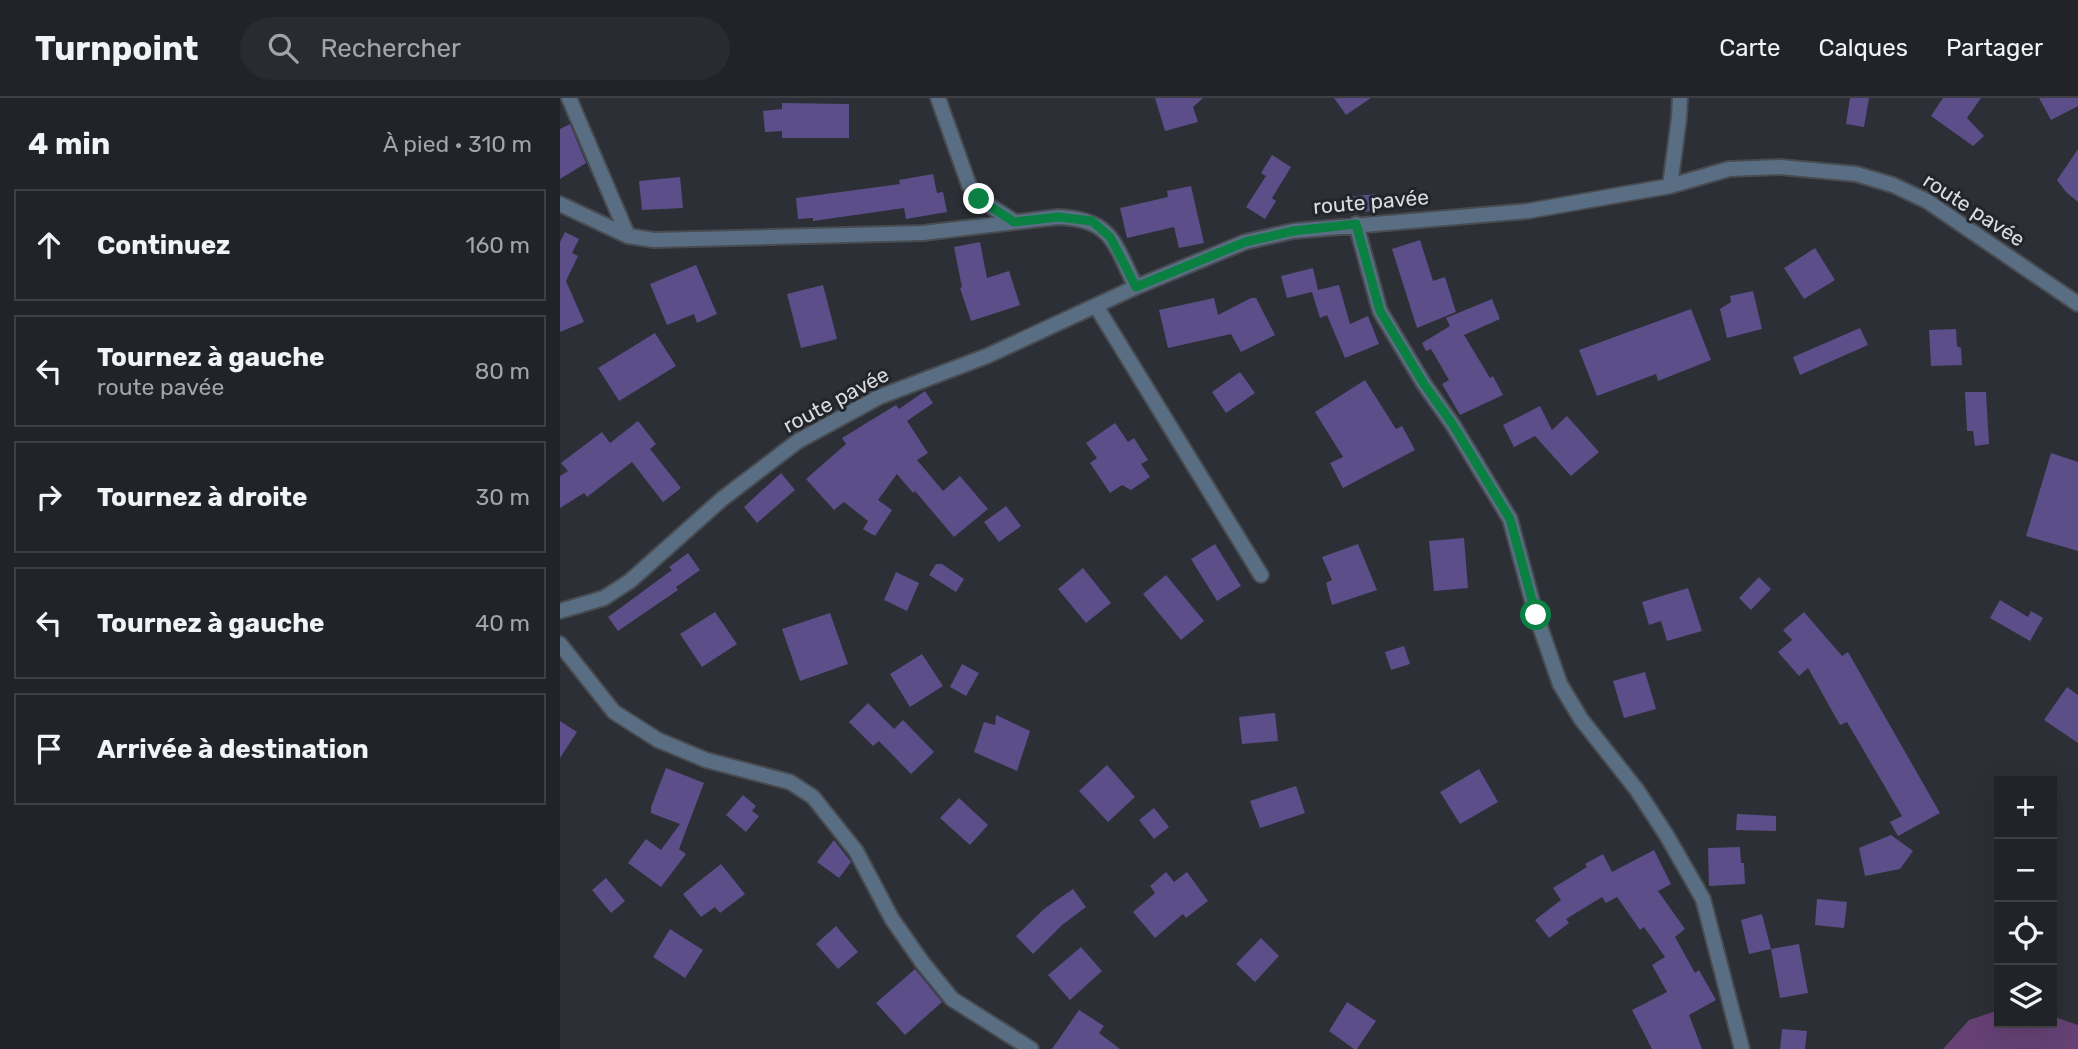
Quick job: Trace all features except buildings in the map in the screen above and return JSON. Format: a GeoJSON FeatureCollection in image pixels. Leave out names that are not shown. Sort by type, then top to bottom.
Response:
{"type":"FeatureCollection","features":[{"type":"Feature","properties":{"kind":"street"},"geometry":{"type":"LineString","coordinates":[[569,98],[628,236]]}},
{"type":"Feature","properties":{"kind":"street"},"geometry":{"type":"LineString","coordinates":[[938,98],[969,185],[979,199],[1014,222]]}},
{"type":"Feature","properties":{"kind":"street"},"geometry":{"type":"LineString","coordinates":[[1670,187],[1680,98]]}},
{"type":"Feature","properties":{"kind":"street","name":"route pavée"},"geometry":{"type":"LineString","coordinates":[[560,611],[604,598],[630,581],[722,499],[798,441],[879,397],[987,356],[1136,287],[1245,242],[1293,231],[1528,211],[1670,187],[1729,169],[1780,167],[1856,174],[1893,185],[1927,201],[2078,304]]}},
{"type":"Feature","properties":{"kind":"street"},"geometry":{"type":"LineString","coordinates":[[560,204],[628,236],[654,240],[923,233],[1058,217],[1092,221],[1110,237],[1136,287]]}},
{"type":"Feature","properties":{"kind":"street"},"geometry":{"type":"LineString","coordinates":[[1356,224],[1380,311],[1510,519],[1536,615],[1560,684],[1581,719],[1660,824],[1703,899],[1742,1049]]}},
{"type":"Feature","properties":{"kind":"street"},"geometry":{"type":"LineString","coordinates":[[1096,306],[1261,575]]}},
{"type":"Feature","properties":{"kind":"street"},"geometry":{"type":"LineString","coordinates":[[560,644],[614,712],[658,740],[706,760],[790,782],[813,797],[856,851],[892,919],[952,999],[1031,1049]]}},
{"type":"Feature","properties":{"kind":"shaded area"},"geometry":{"type":"Polygon","coordinates":[[[1994,1012],[1994,1028],[2057,1028],[2057,1018],[2078,1025],[2078,1049],[1943,1049],[1969,1020],[1994,1012]]]}},
{"type":"Feature","properties":{"kind":"route"},"geometry":{"type":"LineString","coordinates":[[979,199],[1014,222],[1058,217],[1092,221],[1110,237],[1136,287],[1245,242],[1293,231],[1356,224],[1380,311],[1510,519],[1536,615]]}}]}
